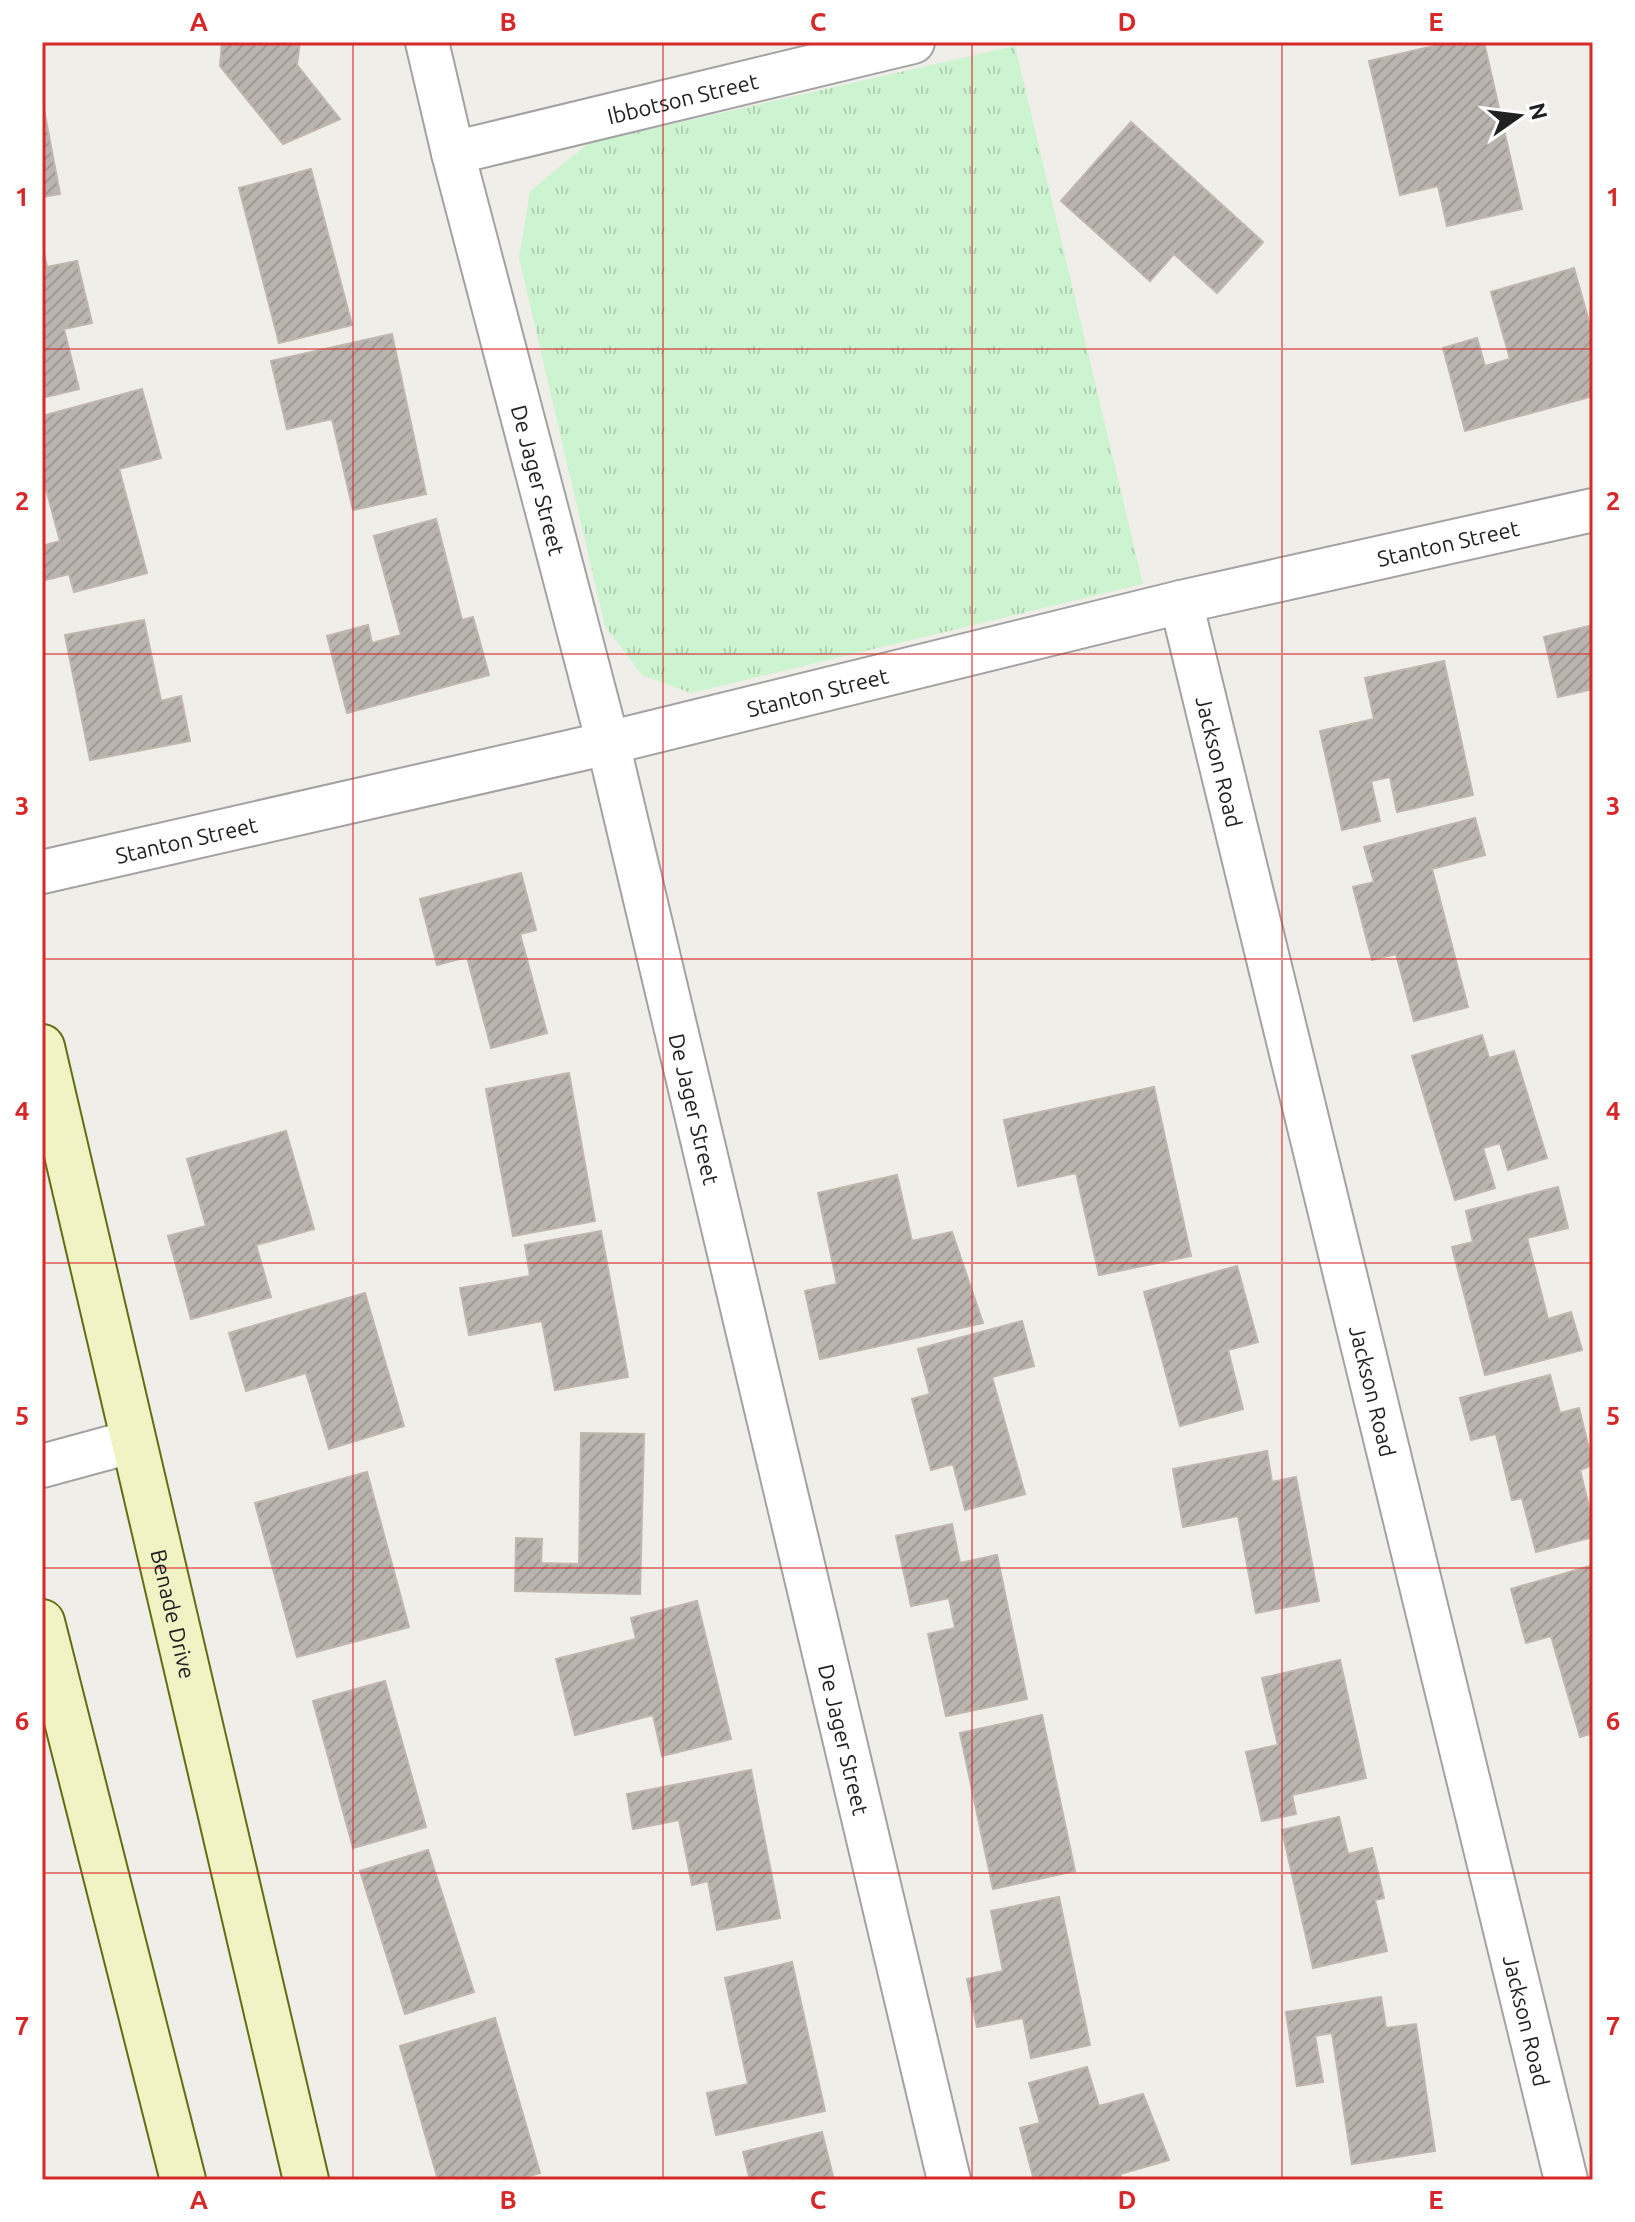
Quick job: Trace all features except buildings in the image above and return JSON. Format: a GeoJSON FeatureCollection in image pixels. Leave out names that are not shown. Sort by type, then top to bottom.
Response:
{"type":"FeatureCollection","features":[{"type":"Feature","properties":{"kind":"street","name":"De Jager Street"},"geometry":{"type":"LineString","coordinates":[[427,42],[453,153],[608,743],[949,2180]]}},
{"type":"Feature","properties":{"kind":"street","name":"Ibbotson Street"},"geometry":{"type":"LineString","coordinates":[[453,153],[913,42]]}},
{"type":"Feature","properties":{"kind":"street","name":"Stanton Street"},"geometry":{"type":"LineString","coordinates":[[42,872],[608,743],[1181,602],[1593,510]]}},
{"type":"Feature","properties":{"kind":"street","name":"Jackson Road"},"geometry":{"type":"LineString","coordinates":[[1181,602],[1566,2180]]}},
{"type":"Feature","properties":{"kind":"street","name":"Benade Drive"},"geometry":{"type":"LineString","coordinates":[[42,1047],[306,2180]]}},
{"type":"Feature","properties":{"kind":"street"},"geometry":{"type":"LineString","coordinates":[[42,1466],[134,1441]]}},
{"type":"Feature","properties":{"kind":"street"},"geometry":{"type":"LineString","coordinates":[[42,1622],[183,2180]]}},
{"type":"Feature","properties":{"kind":"green space"},"geometry":{"type":"Polygon","coordinates":[[[1015,46],[1143,584],[691,693],[642,675],[605,626],[519,258],[530,191],[589,143],[1015,46]]]}}]}
